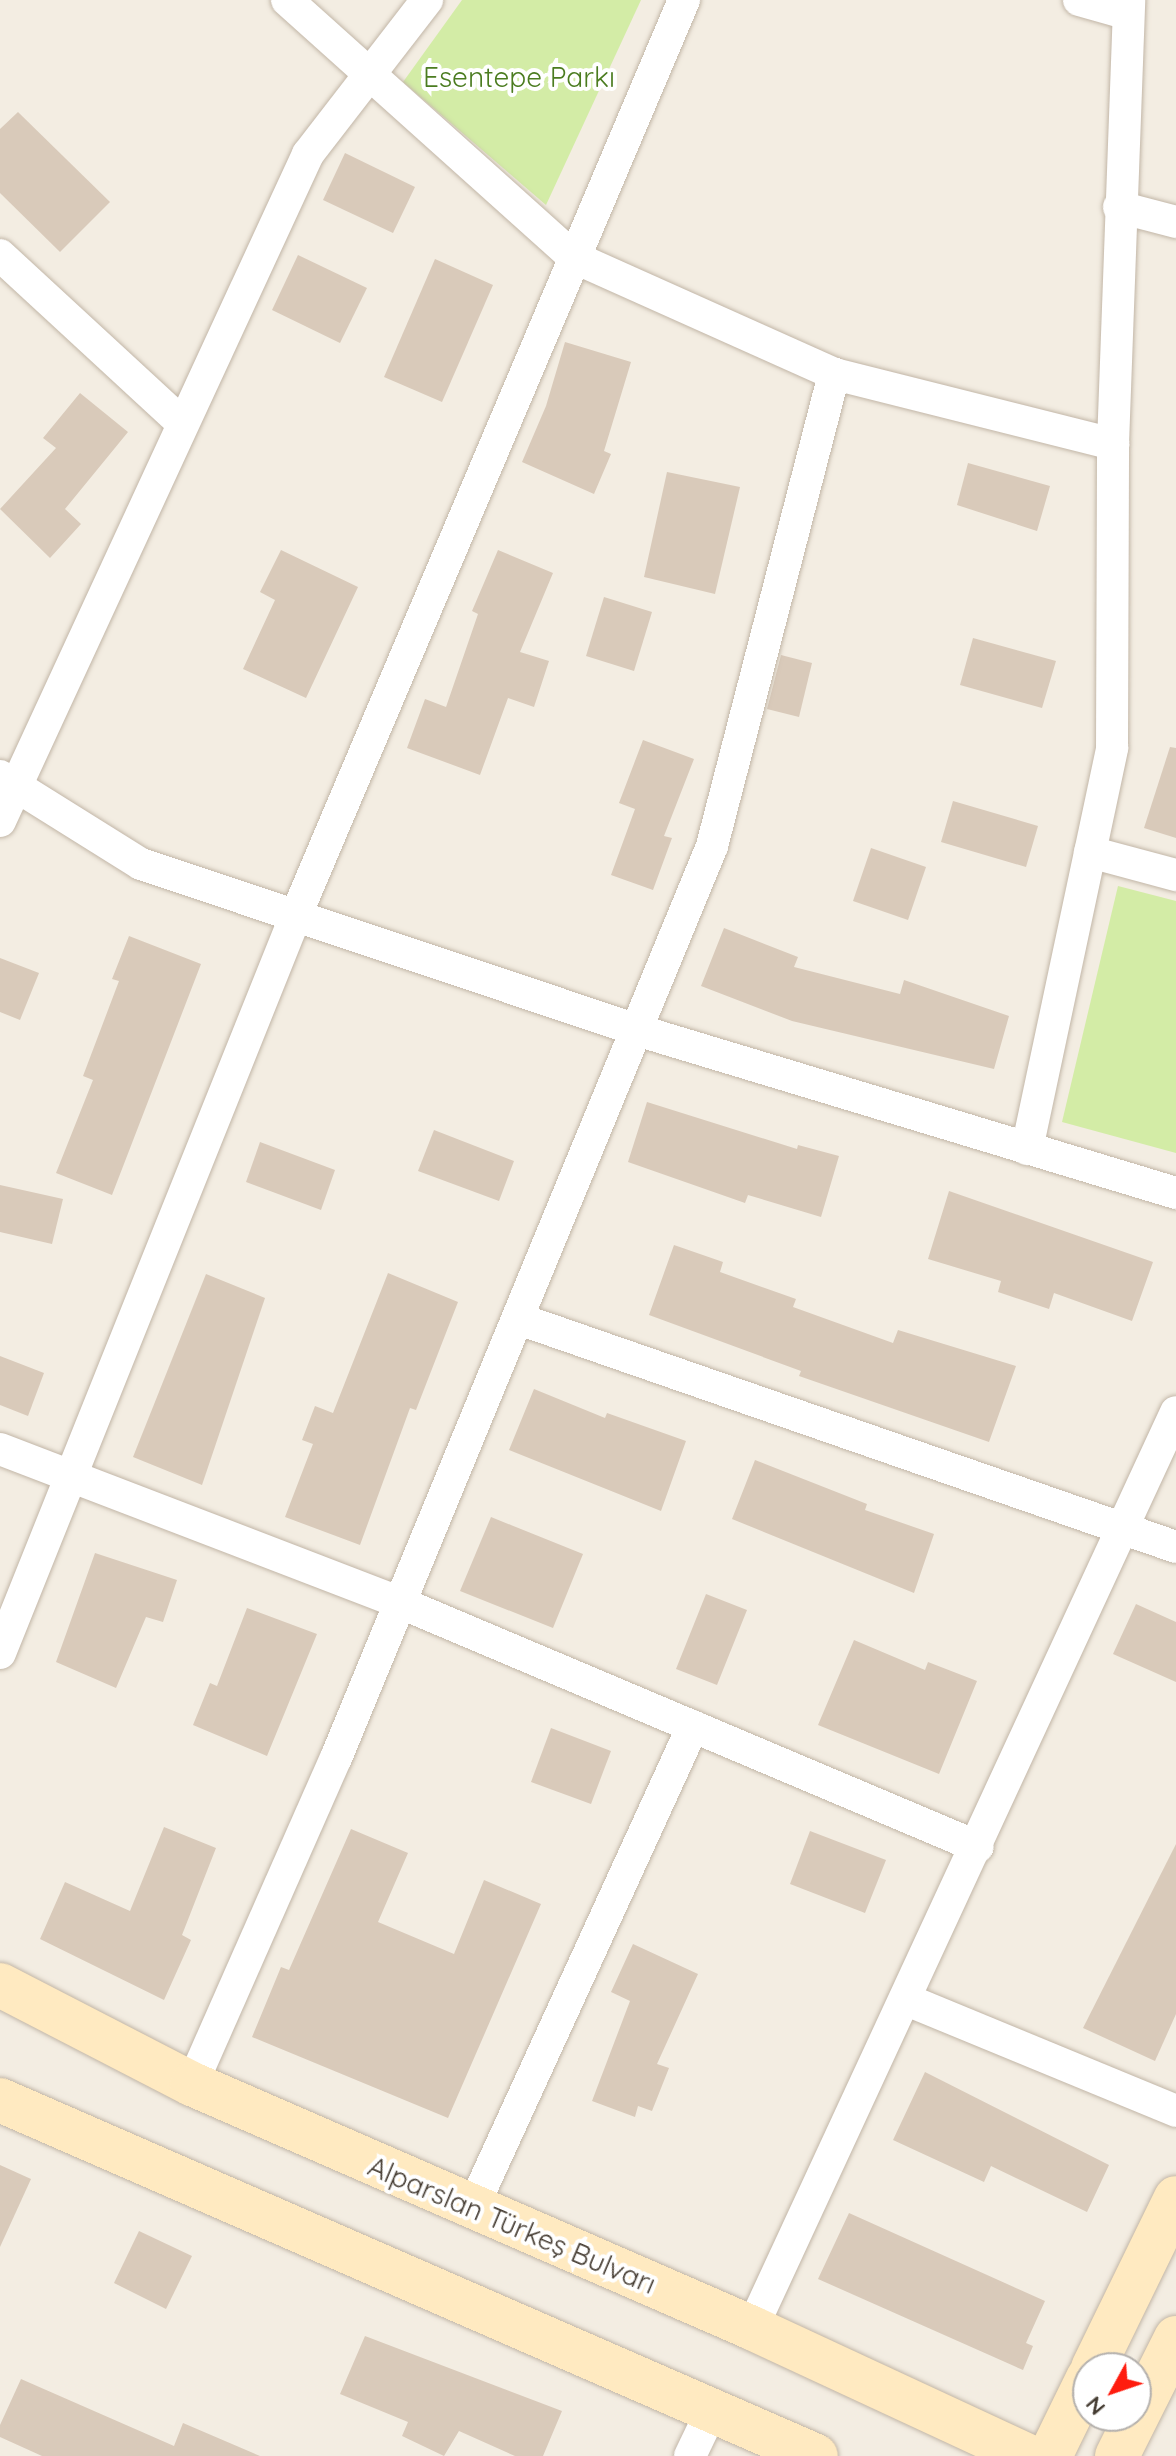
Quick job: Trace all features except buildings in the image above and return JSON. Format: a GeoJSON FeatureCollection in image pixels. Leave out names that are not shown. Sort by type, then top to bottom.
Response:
{"type":"FeatureCollection","features":[{"type":"Feature","properties":{"kind":"main road","name":"Alparslan Türkeş Bulvarı"},"geometry":{"type":"LineString","coordinates":[[0,1985],[192,2084],[472,2209],[752,2328],[1028,2456]]}},
{"type":"Feature","properties":{"kind":"main road"},"geometry":{"type":"LineString","coordinates":[[0,2100],[816,2456]]}},
{"type":"Feature","properties":{"kind":"main road"},"geometry":{"type":"LineString","coordinates":[[1101,2352],[1176,2198]]}},
{"type":"Feature","properties":{"kind":"main road"},"geometry":{"type":"LineString","coordinates":[[1117,2456],[1176,2338]]}},
{"type":"Feature","properties":{"kind":"main road"},"geometry":{"type":"LineString","coordinates":[[1050,2456],[1072,2411]]}},
{"type":"Feature","properties":{"kind":"street"},"geometry":{"type":"LineString","coordinates":[[287,0],[573,257],[834,374],[1113,444]]}},
{"type":"Feature","properties":{"kind":"street"},"geometry":{"type":"LineString","coordinates":[[0,821],[7,781],[308,154],[427,0]]}},
{"type":"Feature","properties":{"kind":"street"},"geometry":{"type":"LineString","coordinates":[[0,1653],[296,915],[684,0]]}},
{"type":"Feature","properties":{"kind":"street"},"geometry":{"type":"LineString","coordinates":[[1027,1149],[1112,748],[1113,444],[1127,7],[1079,0]]}},
{"type":"Feature","properties":{"kind":"street"},"geometry":{"type":"LineString","coordinates":[[1119,207],[1176,222]]}},
{"type":"Feature","properties":{"kind":"street"},"geometry":{"type":"LineString","coordinates":[[0,255],[181,422]]}},
{"type":"Feature","properties":{"kind":"street"},"geometry":{"type":"LineString","coordinates":[[192,2084],[401,1603],[640,1031],[712,846],[834,374]]}},
{"type":"Feature","properties":{"kind":"street"},"geometry":{"type":"LineString","coordinates":[[7,781],[141,864],[640,1031],[1176,1193]]}},
{"type":"Feature","properties":{"kind":"street"},"geometry":{"type":"LineString","coordinates":[[1090,852],[1176,875]]}},
{"type":"Feature","properties":{"kind":"street"},"geometry":{"type":"LineString","coordinates":[[519,1319],[1176,1547]]}},
{"type":"Feature","properties":{"kind":"street"},"geometry":{"type":"LineString","coordinates":[[752,2328],[978,1847],[1176,1412]]}},
{"type":"Feature","properties":{"kind":"street"},"geometry":{"type":"LineString","coordinates":[[0,1449],[401,1603],[978,1847]]}},
{"type":"Feature","properties":{"kind":"street"},"geometry":{"type":"LineString","coordinates":[[472,2209],[693,1726]]}},
{"type":"Feature","properties":{"kind":"street"},"geometry":{"type":"LineString","coordinates":[[907,2000],[1176,2111]]}},
{"type":"Feature","properties":{"kind":"street"},"geometry":{"type":"LineString","coordinates":[[690,2456],[712,2410]]}},
{"type":"Feature","properties":{"kind":"green space","name":"Esentepe Parkı"},"geometry":{"type":"Polygon","coordinates":[[[462,0],[641,0],[546,205],[403,82],[462,0]]]}},
{"type":"Feature","properties":{"kind":"green space"},"geometry":{"type":"Polygon","coordinates":[[[1118,886],[1176,901],[1176,1153],[1062,1122],[1118,886]]]}}]}
